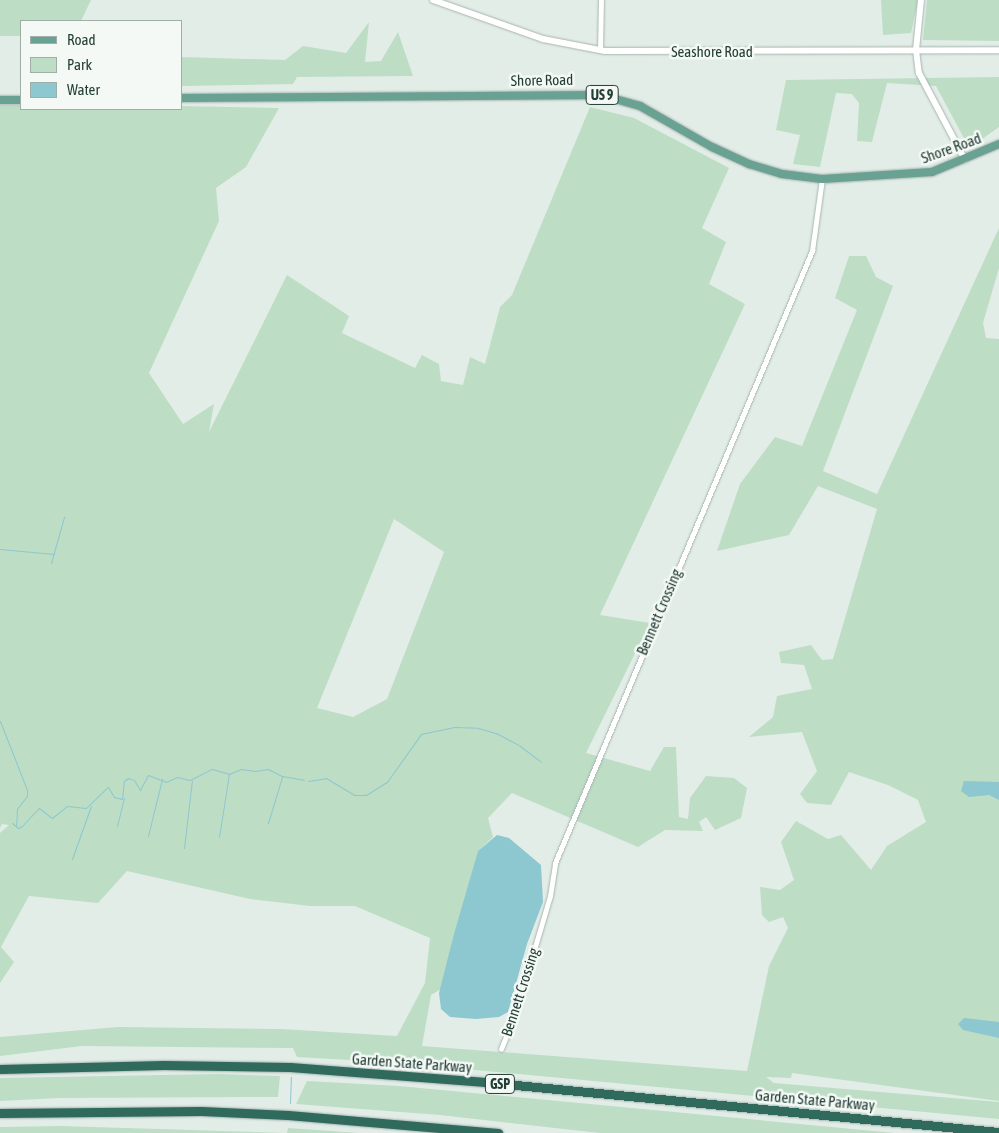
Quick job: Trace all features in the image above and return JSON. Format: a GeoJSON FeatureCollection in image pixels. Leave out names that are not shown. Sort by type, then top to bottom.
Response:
{"type":"FeatureCollection","features":[{"type":"Feature","properties":{"kind":"highway","name":"Garden State Parkway"},"geometry":{"type":"LineString","coordinates":[[0,1069],[164,1065],[290,1067],[476,1081],[999,1132]]}},
{"type":"Feature","properties":{"kind":"highway"},"geometry":{"type":"LineString","coordinates":[[0,1113],[201,1111],[288,1115],[498,1133]]}},
{"type":"Feature","properties":{"kind":"main road","name":"Shore Road"},"geometry":{"type":"LineString","coordinates":[[182,98],[601,95],[640,106],[712,147],[749,164],[782,174],[822,179],[917,175],[966,160],[999,144]]}},
{"type":"Feature","properties":{"kind":"main road"},"geometry":{"type":"LineString","coordinates":[[0,100],[20,100]]}},
{"type":"Feature","properties":{"kind":"street","name":"Seashore Road"},"geometry":{"type":"LineString","coordinates":[[432,0],[543,39],[600,50],[999,50]]}},
{"type":"Feature","properties":{"kind":"street"},"geometry":{"type":"LineString","coordinates":[[600,50],[601,0]]}},
{"type":"Feature","properties":{"kind":"street"},"geometry":{"type":"LineString","coordinates":[[921,0],[916,50],[925,87],[966,160]]}},
{"type":"Feature","properties":{"kind":"street","name":"Bennett Crossing"},"geometry":{"type":"LineString","coordinates":[[501,1049],[515,1015],[550,896],[555,864],[812,251],[822,179]]}},
{"type":"Feature","properties":{"kind":"green space"},"geometry":{"type":"Polygon","coordinates":[[[0,0],[91,0],[81,20],[20,20],[20,36],[0,36],[0,0]]]}},
{"type":"Feature","properties":{"kind":"green space"},"geometry":{"type":"Polygon","coordinates":[[[881,0],[918,0],[911,33],[883,35],[881,0]]]}},
{"type":"Feature","properties":{"kind":"green space"},"geometry":{"type":"Polygon","coordinates":[[[927,0],[999,0],[999,41],[923,40],[927,0]]]}},
{"type":"Feature","properties":{"kind":"green space"},"geometry":{"type":"Polygon","coordinates":[[[369,22],[365,62],[381,61],[398,32],[413,76],[297,77],[293,84],[182,86],[182,57],[285,60],[303,46],[346,53],[369,22]]]}},
{"type":"Feature","properties":{"kind":"green space"},"geometry":{"type":"Polygon","coordinates":[[[999,77],[999,127],[978,142],[967,144],[936,86],[887,83],[872,142],[857,141],[859,103],[852,94],[836,93],[820,167],[793,164],[800,135],[776,130],[786,80],[999,77]]]}},
{"type":"Feature","properties":{"kind":"green space"},"geometry":{"type":"Polygon","coordinates":[[[0,105],[20,105],[20,110],[182,110],[182,106],[279,108],[246,167],[216,188],[219,221],[149,373],[183,424],[214,404],[209,432],[287,275],[349,316],[342,333],[415,368],[422,355],[439,364],[441,381],[463,385],[470,357],[485,364],[500,307],[512,295],[590,107],[634,118],[729,168],[702,228],[726,242],[709,284],[745,304],[600,615],[650,623],[586,753],[650,771],[664,747],[676,747],[679,817],[688,819],[690,798],[706,776],[734,778],[747,788],[741,818],[715,830],[706,817],[699,822],[703,831],[665,830],[638,847],[512,793],[488,818],[493,837],[478,851],[441,989],[431,995],[422,1046],[747,1071],[769,966],[788,928],[783,917],[769,922],[762,915],[760,887],[780,890],[794,880],[781,842],[796,821],[828,839],[841,835],[871,870],[887,846],[926,822],[918,800],[888,785],[849,772],[831,805],[807,803],[800,794],[817,771],[802,732],[749,737],[773,717],[777,696],[812,689],[804,665],[781,663],[779,652],[811,645],[822,660],[833,659],[877,509],[818,486],[789,535],[717,551],[740,484],[775,437],[802,446],[857,310],[835,298],[849,256],[866,256],[876,277],[893,286],[823,471],[877,494],[999,228],[999,268],[983,323],[986,338],[999,339],[999,1101],[792,1073],[791,1078],[766,1077],[774,1083],[999,1102],[999,1119],[401,1063],[297,1057],[293,1048],[82,1046],[0,1056],[0,1037],[118,1027],[281,1029],[397,1036],[425,983],[430,938],[355,906],[310,906],[250,899],[127,871],[98,903],[29,896],[1,947],[14,962],[0,983],[0,833],[9,825],[2,824],[0,828],[0,105]],[[394,519],[317,708],[353,717],[387,699],[444,552],[394,519]]]}},
{"type":"Feature","properties":{"kind":"green space"},"geometry":{"type":"Polygon","coordinates":[[[218,1074],[280,1076],[278,1097],[59,1098],[0,1101],[0,1078],[218,1074]]]}},
{"type":"Feature","properties":{"kind":"green space"},"geometry":{"type":"Polygon","coordinates":[[[307,1081],[399,1086],[895,1133],[600,1133],[440,1115],[296,1104],[307,1081]]]}},
{"type":"Feature","properties":{"kind":"green space"},"geometry":{"type":"Polygon","coordinates":[[[61,1126],[287,1133],[0,1133],[0,1127],[61,1126]]]}},
{"type":"Feature","properties":{"kind":"green space"},"geometry":{"type":"Polygon","coordinates":[[[288,1128],[360,1133],[287,1133],[288,1128]]]}},
{"type":"Feature","properties":{"kind":"water"},"geometry":{"type":"Polygon","coordinates":[[[964,781],[999,782],[999,800],[989,795],[969,797],[961,791],[964,781]]]}},
{"type":"Feature","properties":{"kind":"water"},"geometry":{"type":"Polygon","coordinates":[[[497,835],[509,838],[541,865],[543,902],[527,944],[508,1012],[499,1017],[476,1019],[450,1017],[441,1009],[439,993],[454,934],[478,851],[497,835]]]}},
{"type":"Feature","properties":{"kind":"water"},"geometry":{"type":"Polygon","coordinates":[[[964,1018],[999,1022],[999,1038],[963,1030],[958,1024],[964,1018]]]}},
{"type":"Feature","properties":{"kind":"waterway"},"geometry":{"type":"LineString","coordinates":[[51,563],[64,517]]}},
{"type":"Feature","properties":{"kind":"waterway"},"geometry":{"type":"LineString","coordinates":[[0,549],[54,554]]}},
{"type":"Feature","properties":{"kind":"waterway"},"geometry":{"type":"LineString","coordinates":[[0,721],[27,790],[27,796],[17,809],[16,826]]}},
{"type":"Feature","properties":{"kind":"waterway"},"geometry":{"type":"LineString","coordinates":[[308,781],[326,778],[354,795],[366,795],[387,782],[421,734],[454,727],[478,728],[496,733],[520,746],[541,762]]}},
{"type":"Feature","properties":{"kind":"waterway"},"geometry":{"type":"LineString","coordinates":[[12,823],[18,828],[22,826],[39,808],[52,818],[67,806],[86,808],[108,787],[114,797],[122,799],[124,781],[128,778],[134,780],[140,790],[148,775],[166,782],[177,777],[190,780],[212,769],[229,774],[241,769],[255,771],[268,769],[282,776],[304,780]]}},
{"type":"Feature","properties":{"kind":"waterway"},"geometry":{"type":"LineString","coordinates":[[219,837],[229,774]]}},
{"type":"Feature","properties":{"kind":"waterway"},"geometry":{"type":"LineString","coordinates":[[268,823],[282,777]]}},
{"type":"Feature","properties":{"kind":"waterway"},"geometry":{"type":"LineString","coordinates":[[148,836],[162,779]]}},
{"type":"Feature","properties":{"kind":"waterway"},"geometry":{"type":"LineString","coordinates":[[184,848],[192,780]]}},
{"type":"Feature","properties":{"kind":"waterway"},"geometry":{"type":"LineString","coordinates":[[117,826],[124,798]]}},
{"type":"Feature","properties":{"kind":"waterway"},"geometry":{"type":"LineString","coordinates":[[72,859],[91,806]]}},
{"type":"Feature","properties":{"kind":"waterway"},"geometry":{"type":"LineString","coordinates":[[290,1103],[291,1077]]}}]}
